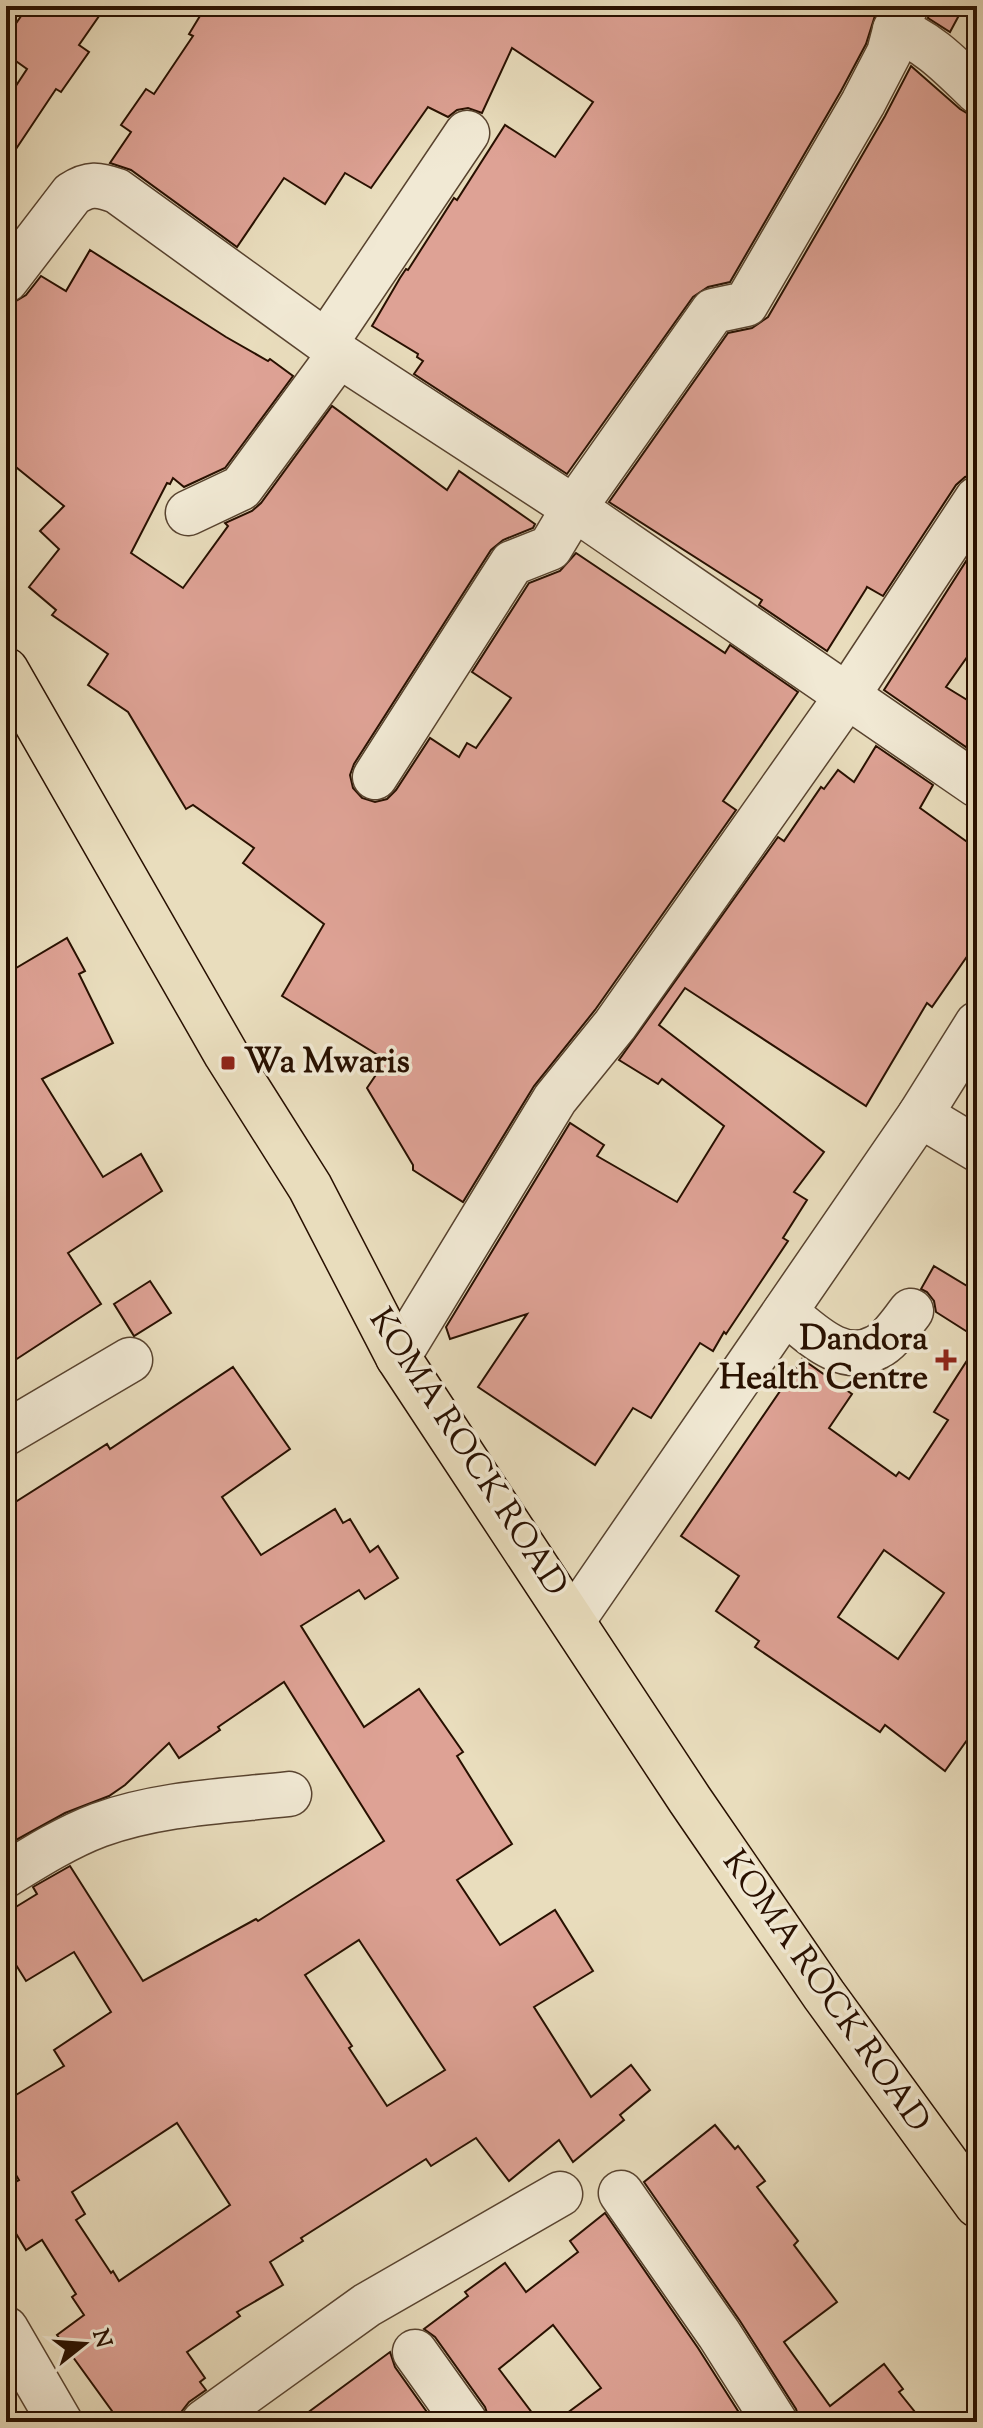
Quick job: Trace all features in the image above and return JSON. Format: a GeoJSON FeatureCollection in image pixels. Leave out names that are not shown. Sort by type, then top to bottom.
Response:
{"type":"FeatureCollection","features":[{"type":"Feature","properties":{"kind":"main road","name":"KOMA ROCK ROAD"},"geometry":{"type":"LineString","coordinates":[[6,670],[226,1054],[310,1187],[398,1357],[690,1800],[824,1995],[977,2205]]}},
{"type":"Feature","properties":{"kind":"street"},"geometry":{"type":"LineString","coordinates":[[900,18],[904,33],[944,58],[977,91]]}},
{"type":"Feature","properties":{"kind":"street"},"geometry":{"type":"LineString","coordinates":[[375,777],[512,563],[550,548],[574,508],[713,311],[746,304],[863,103],[889,53],[900,18]]}},
{"type":"Feature","properties":{"kind":"street"},"geometry":{"type":"LineString","coordinates":[[188,513],[241,488],[467,133]]}},
{"type":"Feature","properties":{"kind":"street"},"geometry":{"type":"LineString","coordinates":[[6,280],[72,194],[85,186],[98,184],[117,191],[332,348],[574,508],[977,785]]}},
{"type":"Feature","properties":{"kind":"street"},"geometry":{"type":"LineString","coordinates":[[398,1357],[555,1099],[615,1025],[847,696],[977,499]]}},
{"type":"Feature","properties":{"kind":"street"},"geometry":{"type":"LineString","coordinates":[[573,1620],[920,1115],[977,1024]]}},
{"type":"Feature","properties":{"kind":"street"},"geometry":{"type":"LineString","coordinates":[[920,1115],[977,1149]]}},
{"type":"Feature","properties":{"kind":"street"},"geometry":{"type":"LineString","coordinates":[[785,1312],[829,1347],[854,1353],[878,1347],[911,1311]]}},
{"type":"Feature","properties":{"kind":"street"},"geometry":{"type":"LineString","coordinates":[[6,1433],[130,1360]]}},
{"type":"Feature","properties":{"kind":"street"},"geometry":{"type":"LineString","coordinates":[[6,1875],[96,1826],[136,1814],[172,1806],[289,1794]]}},
{"type":"Feature","properties":{"kind":"street"},"geometry":{"type":"LineString","coordinates":[[621,2193],[719,2334],[775,2422]]}},
{"type":"Feature","properties":{"kind":"street"},"geometry":{"type":"LineString","coordinates":[[204,2422],[367,2305],[560,2194]]}},
{"type":"Feature","properties":{"kind":"street"},"geometry":{"type":"LineString","coordinates":[[6,2329],[60,2422]]}},
{"type":"Feature","properties":{"kind":"street"},"geometry":{"type":"LineString","coordinates":[[415,2352],[465,2422]]}},
{"type":"Feature","properties":{"kind":"building"},"geometry":{"type":"Polygon","coordinates":[[[28,6],[106,6],[79,45],[89,52],[61,92],[56,89],[6,164],[6,101],[27,69],[6,54],[6,38],[28,6]]]}},
{"type":"Feature","properties":{"kind":"building"},"geometry":{"type":"Polygon","coordinates":[[[206,6],[878,6],[866,44],[841,91],[730,282],[708,287],[693,297],[567,474],[414,374],[423,361],[417,357],[418,354],[372,326],[400,278],[454,198],[457,200],[505,125],[555,157],[593,102],[512,48],[482,113],[468,108],[457,110],[448,117],[428,107],[371,188],[345,173],[325,204],[284,178],[237,247],[131,170],[110,163],[131,132],[121,125],[146,89],[154,94],[193,36],[189,34],[206,6]]]}},
{"type":"Feature","properties":{"kind":"building"},"geometry":{"type":"Polygon","coordinates":[[[931,6],[964,6],[950,32],[928,18],[931,6]]]}},
{"type":"Feature","properties":{"kind":"building"},"geometry":{"type":"Polygon","coordinates":[[[911,66],[960,109],[977,115],[977,474],[965,477],[956,485],[883,596],[867,587],[827,651],[759,605],[762,600],[609,502],[728,333],[752,328],[768,317],[911,66]]]}},
{"type":"Feature","properties":{"kind":"building"},"geometry":{"type":"Polygon","coordinates":[[[90,250],[293,376],[225,468],[184,487],[173,478],[170,484],[167,483],[131,553],[183,588],[228,526],[225,523],[252,511],[261,503],[332,406],[447,490],[459,471],[535,524],[533,528],[503,540],[491,550],[354,764],[350,775],[353,788],[362,798],[375,802],[387,799],[430,738],[459,757],[467,743],[476,748],[511,698],[472,672],[529,583],[560,571],[576,553],[725,653],[730,645],[798,692],[723,801],[736,810],[595,1010],[534,1086],[463,1202],[413,1170],[413,1165],[367,1088],[386,1060],[282,996],[324,924],[243,863],[254,848],[193,805],[186,809],[128,712],[88,685],[108,654],[52,615],[56,610],[29,587],[59,549],[40,531],[64,506],[6,459],[6,312],[11,304],[26,295],[41,276],[66,291],[90,250]]]}},
{"type":"Feature","properties":{"kind":"building"},"geometry":{"type":"Polygon","coordinates":[[[977,544],[977,643],[946,687],[977,706],[977,731],[966,747],[884,690],[977,544]]]}},
{"type":"Feature","properties":{"kind":"building"},"geometry":{"type":"Polygon","coordinates":[[[876,746],[933,785],[920,808],[977,849],[977,942],[932,1007],[927,1003],[866,1106],[685,988],[659,1025],[824,1152],[794,1192],[807,1200],[783,1238],[788,1241],[726,1334],[724,1332],[713,1351],[700,1343],[651,1418],[633,1408],[595,1465],[478,1387],[527,1314],[450,1339],[446,1327],[570,1123],[604,1145],[597,1156],[677,1202],[724,1126],[662,1079],[658,1084],[619,1060],[778,837],[784,841],[821,787],[824,789],[838,770],[854,782],[876,746]]]}},
{"type":"Feature","properties":{"kind":"building"},"geometry":{"type":"Polygon","coordinates":[[[67,938],[85,971],[79,974],[113,1043],[42,1079],[103,1177],[141,1154],[162,1191],[68,1253],[101,1304],[6,1366],[6,974],[67,938]]]}},
{"type":"Feature","properties":{"kind":"building"},"geometry":{"type":"Polygon","coordinates":[[[934,1266],[977,1292],[977,1338],[936,1312],[934,1301],[921,1289],[934,1266]]]}},
{"type":"Feature","properties":{"kind":"building"},"geometry":{"type":"Polygon","coordinates":[[[150,1281],[171,1313],[134,1336],[114,1304],[150,1281]]]}},
{"type":"Feature","properties":{"kind":"building"},"geometry":{"type":"Polygon","coordinates":[[[977,1345],[977,1726],[945,1771],[885,1725],[880,1732],[755,1647],[759,1641],[716,1611],[739,1576],[681,1536],[802,1359],[852,1394],[829,1428],[896,1476],[899,1472],[909,1479],[948,1420],[934,1412],[977,1345]],[[884,1550],[838,1617],[898,1659],[944,1593],[884,1550]]]}},
{"type":"Feature","properties":{"kind":"building"},"geometry":{"type":"Polygon","coordinates":[[[233,1367],[290,1449],[222,1497],[261,1555],[335,1509],[343,1523],[350,1519],[370,1552],[378,1546],[398,1578],[365,1599],[359,1590],[301,1626],[364,1727],[419,1689],[463,1752],[457,1756],[512,1844],[457,1880],[500,1945],[555,1910],[593,1971],[534,2007],[591,2097],[631,2065],[650,2090],[620,2115],[624,2120],[573,2162],[559,2140],[509,2181],[476,2138],[431,2166],[426,2159],[301,2238],[303,2241],[270,2262],[283,2285],[237,2312],[240,2316],[187,2352],[205,2378],[200,2382],[206,2390],[189,2402],[179,2422],[120,2422],[57,2335],[84,2315],[72,2297],[76,2294],[42,2240],[26,2250],[6,2217],[6,2187],[19,2180],[6,2158],[6,2101],[64,2066],[54,2050],[111,2012],[74,1952],[26,1981],[6,1949],[6,1913],[37,1894],[33,1887],[70,1866],[143,1981],[256,1919],[258,1921],[384,1841],[284,1682],[179,1758],[169,1743],[109,1796],[65,1813],[7,1845],[6,1508],[107,1444],[110,1449],[233,1367]],[[359,1940],[305,1975],[387,2106],[445,2070],[359,1940]],[[177,2123],[72,2192],[85,2214],[76,2220],[119,2281],[230,2205],[177,2123]]]}},
{"type":"Feature","properties":{"kind":"building"},"geometry":{"type":"Polygon","coordinates":[[[715,2125],[735,2149],[738,2146],[765,2181],[757,2187],[798,2241],[794,2245],[837,2302],[784,2342],[830,2406],[884,2364],[903,2389],[899,2392],[923,2422],[800,2422],[796,2409],[740,2321],[644,2182],[715,2125]]]}},
{"type":"Feature","properties":{"kind":"building"},"geometry":{"type":"Polygon","coordinates":[[[605,2213],[745,2422],[555,2422],[601,2388],[553,2325],[499,2369],[539,2422],[490,2422],[485,2407],[435,2337],[424,2329],[468,2296],[465,2292],[505,2263],[526,2292],[578,2252],[570,2241],[605,2213]]]}},
{"type":"Feature","properties":{"kind":"building"},"geometry":{"type":"Polygon","coordinates":[[[390,2352],[395,2367],[434,2422],[295,2422],[390,2352]]]}},
{"type":"Feature","properties":{"kind":"place","name":"Wa Mwaris"},"geometry":{"type":"Point","coordinates":[228,1063]}},
{"type":"Feature","properties":{"kind":"place","name":"Dandora Health Centre"},"geometry":{"type":"Point","coordinates":[946,1360]}}]}
